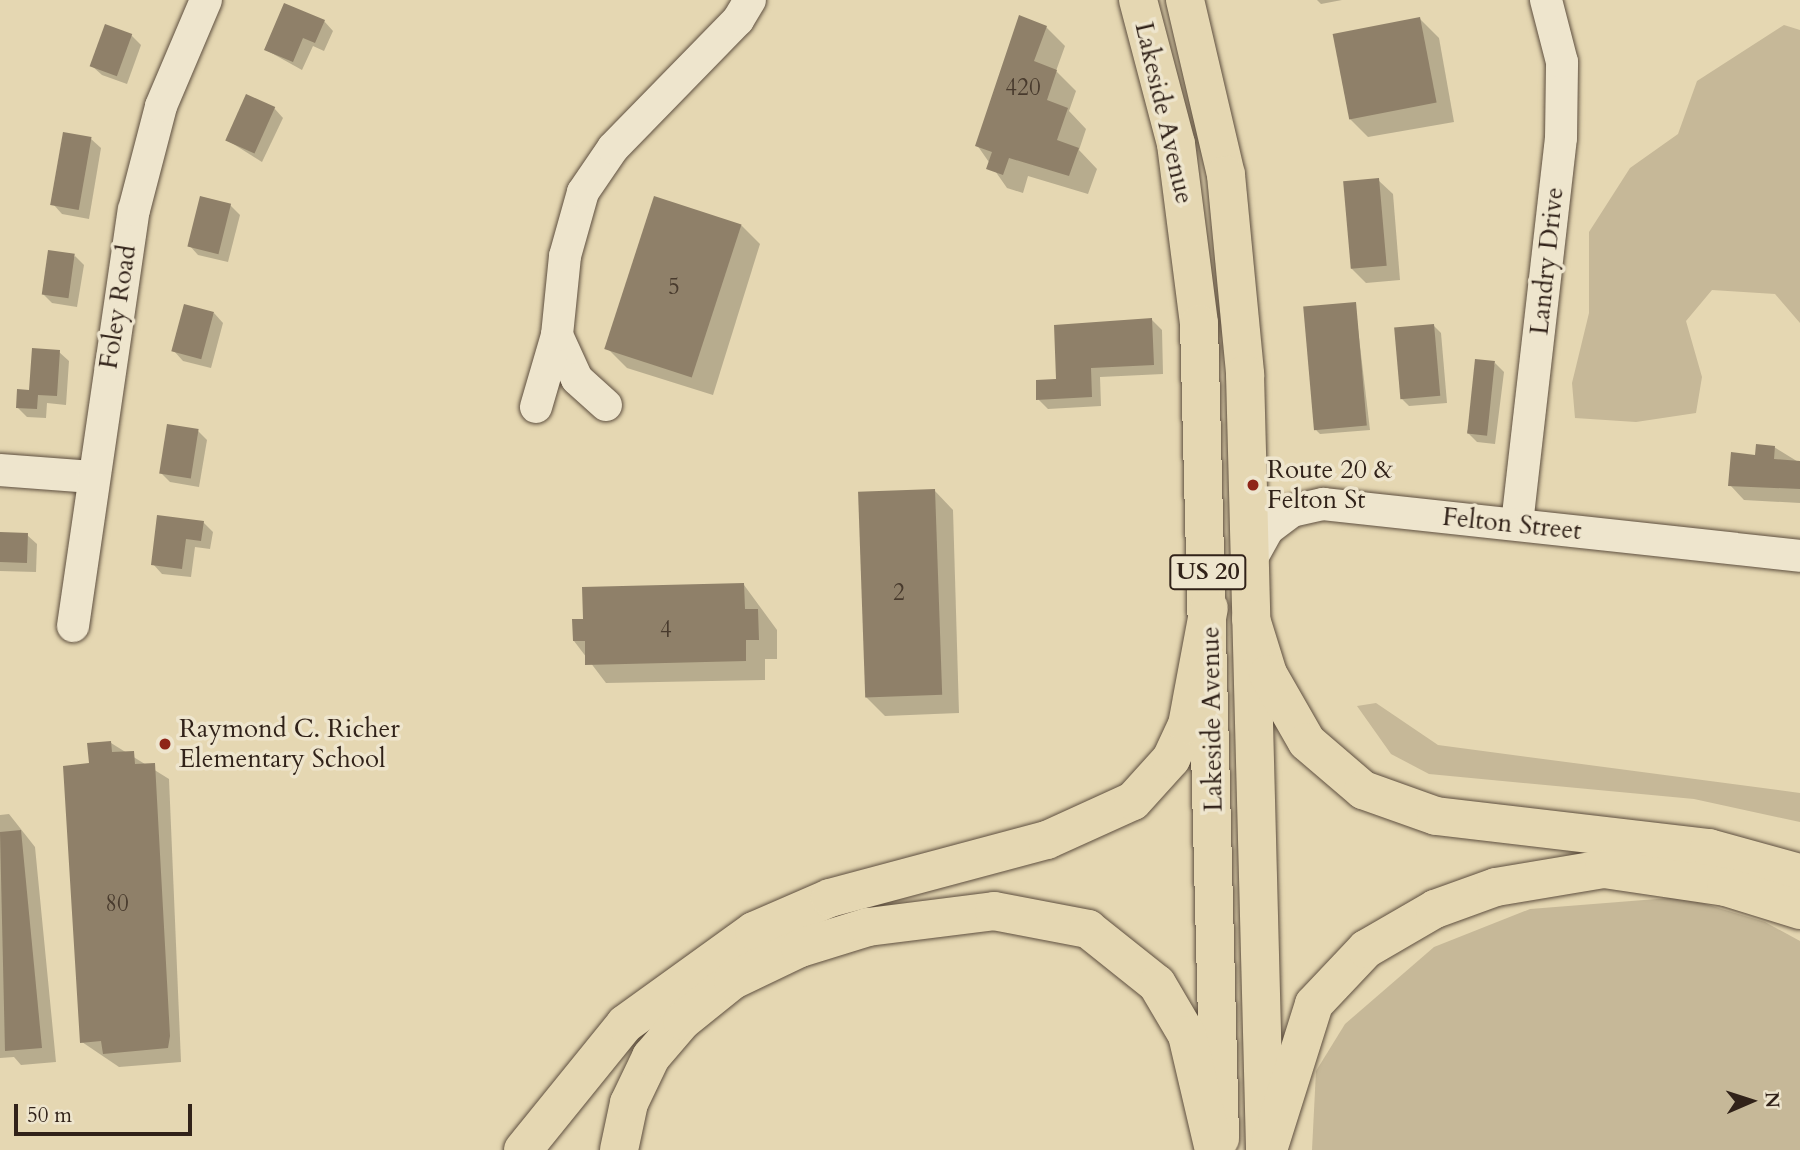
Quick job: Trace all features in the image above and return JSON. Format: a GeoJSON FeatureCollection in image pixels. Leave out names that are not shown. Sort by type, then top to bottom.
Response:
{"type":"FeatureCollection","features":[{"type":"Feature","properties":{"kind":"main road","name":"Lakeside Avenue"},"geometry":{"type":"LineString","coordinates":[[1138,0],[1171,117],[1191,240],[1209,608],[1220,1150]]}},
{"type":"Feature","properties":{"kind":"main road","name":"Lakeside Avenue"},"geometry":{"type":"LineString","coordinates":[[1185,0],[1231,212],[1245,374],[1266,1150]]}},
{"type":"Feature","properties":{"kind":"main road"},"geometry":{"type":"LineString","coordinates":[[523,1150],[625,1024],[754,931],[830,898],[1047,841],[1133,801],[1171,760],[1187,725],[1209,608]]}},
{"type":"Feature","properties":{"kind":"main road"},"geometry":{"type":"LineString","coordinates":[[1251,619],[1275,689],[1307,742],[1363,790],[1436,816],[1709,848],[1800,873]]}},
{"type":"Feature","properties":{"kind":"main road"},"geometry":{"type":"LineString","coordinates":[[1266,1150],[1314,1004],[1366,949],[1436,909],[1496,887],[1604,869],[1726,887],[1800,910]]}},
{"type":"Feature","properties":{"kind":"main road"},"geometry":{"type":"LineString","coordinates":[[619,1150],[629,1103],[656,1050],[733,980],[852,931],[994,911],[1088,929],[1157,985],[1187,1035],[1214,1150]]}},
{"type":"Feature","properties":{"kind":"street","name":"Foley Road"},"geometry":{"type":"LineString","coordinates":[[72,626],[93,477],[145,159],[206,0]]}},
{"type":"Feature","properties":{"kind":"street"},"geometry":{"type":"LineString","coordinates":[[536,407],[557,335],[565,256],[583,192],[613,148],[738,20],[750,0]]}},
{"type":"Feature","properties":{"kind":"street","name":"Landry Drive"},"geometry":{"type":"LineString","coordinates":[[1517,523],[1561,138],[1562,62],[1546,0]]}},
{"type":"Feature","properties":{"kind":"street"},"geometry":{"type":"LineString","coordinates":[[557,335],[577,379],[606,405]]}},
{"type":"Feature","properties":{"kind":"street"},"geometry":{"type":"LineString","coordinates":[[0,470],[93,477]]}},
{"type":"Feature","properties":{"kind":"street","name":"Felton Street"},"geometry":{"type":"LineString","coordinates":[[1249,563],[1268,529],[1292,511],[1323,503],[1800,556]]}},
{"type":"Feature","properties":{"kind":"shaded area"},"geometry":{"type":"Polygon","coordinates":[[[1784,25],[1800,30],[1800,323],[1775,294],[1712,290],[1686,321],[1702,377],[1696,413],[1636,422],[1575,418],[1572,383],[1589,313],[1589,232],[1630,168],[1678,134],[1697,81],[1784,25]]]}},
{"type":"Feature","properties":{"kind":"shaded area"},"geometry":{"type":"Polygon","coordinates":[[[1376,703],[1438,745],[1800,793],[1800,822],[1694,799],[1429,774],[1391,754],[1357,706],[1376,703]]]}},
{"type":"Feature","properties":{"kind":"shaded area"},"geometry":{"type":"Polygon","coordinates":[[[1682,897],[1765,922],[1800,941],[1800,1150],[1312,1150],[1316,1071],[1345,1024],[1434,947],[1530,909],[1682,897]]]}},
{"type":"Feature","properties":{"kind":"building"},"geometry":{"type":"Polygon","coordinates":[[[284,3],[325,20],[315,43],[303,38],[293,62],[264,50],[284,3]]]}},
{"type":"Feature","properties":{"kind":"building"},"geometry":{"type":"Polygon","coordinates":[[[1019,15],[1047,26],[1034,61],[1057,70],[1047,100],[1068,108],[1057,140],[1079,148],[1069,176],[1009,158],[1003,175],[986,169],[992,152],[975,146],[1019,15]]]}},
{"type":"Feature","properties":{"kind":"building"},"geometry":{"type":"Polygon","coordinates":[[[1420,17],[1437,102],[1349,119],[1333,34],[1420,17]]]}},
{"type":"Feature","properties":{"kind":"building"},"geometry":{"type":"Polygon","coordinates":[[[105,24],[132,34],[117,76],[90,66],[105,24]]]}},
{"type":"Feature","properties":{"kind":"building"},"geometry":{"type":"Polygon","coordinates":[[[246,94],[275,107],[254,154],[225,141],[246,94]]]}},
{"type":"Feature","properties":{"kind":"building"},"geometry":{"type":"Polygon","coordinates":[[[63,132],[92,137],[79,210],[50,205],[63,132]]]}},
{"type":"Feature","properties":{"kind":"building"},"geometry":{"type":"Polygon","coordinates":[[[1379,178],[1387,266],[1351,269],[1343,181],[1379,178]]]}},
{"type":"Feature","properties":{"kind":"building"},"geometry":{"type":"Polygon","coordinates":[[[200,196],[231,204],[218,254],[187,246],[200,196]]]}},
{"type":"Feature","properties":{"kind":"building"},"geometry":{"type":"Polygon","coordinates":[[[654,196],[741,224],[692,378],[604,349],[654,196]]]}},
{"type":"Feature","properties":{"kind":"building"},"geometry":{"type":"Polygon","coordinates":[[[48,250],[75,254],[68,298],[42,295],[48,250]]]}},
{"type":"Feature","properties":{"kind":"building"},"geometry":{"type":"Polygon","coordinates":[[[1356,302],[1367,426],[1314,430],[1303,307],[1356,302]]]}},
{"type":"Feature","properties":{"kind":"building"},"geometry":{"type":"Polygon","coordinates":[[[184,304],[214,312],[201,359],[171,351],[184,304]]]}},
{"type":"Feature","properties":{"kind":"building"},"geometry":{"type":"Polygon","coordinates":[[[1152,318],[1154,365],[1091,368],[1092,397],[1036,400],[1036,380],[1056,379],[1054,325],[1152,318]]]}},
{"type":"Feature","properties":{"kind":"building"},"geometry":{"type":"Polygon","coordinates":[[[1434,324],[1440,396],[1400,399],[1394,327],[1434,324]]]}},
{"type":"Feature","properties":{"kind":"building"},"geometry":{"type":"Polygon","coordinates":[[[32,348],[60,350],[57,396],[38,395],[37,409],[16,408],[17,389],[29,390],[32,348]]]}},
{"type":"Feature","properties":{"kind":"building"},"geometry":{"type":"Polygon","coordinates":[[[1475,359],[1495,361],[1487,436],[1467,434],[1475,359]]]}},
{"type":"Feature","properties":{"kind":"building"},"geometry":{"type":"Polygon","coordinates":[[[167,424],[199,429],[191,478],[159,473],[167,424]]]}},
{"type":"Feature","properties":{"kind":"building"},"geometry":{"type":"Polygon","coordinates":[[[1756,444],[1775,446],[1774,459],[1800,461],[1800,489],[1728,486],[1731,452],[1755,455],[1756,444]]]}},
{"type":"Feature","properties":{"kind":"building"},"geometry":{"type":"Polygon","coordinates":[[[935,489],[942,695],[865,698],[858,492],[935,489]]]}},
{"type":"Feature","properties":{"kind":"building"},"geometry":{"type":"Polygon","coordinates":[[[157,515],[204,521],[201,541],[186,539],[182,569],[151,565],[157,515]]]}},
{"type":"Feature","properties":{"kind":"building"},"geometry":{"type":"Polygon","coordinates":[[[0,532],[28,533],[27,563],[0,562],[0,532]]]}},
{"type":"Feature","properties":{"kind":"building"},"geometry":{"type":"Polygon","coordinates":[[[744,583],[745,609],[758,609],[759,640],[746,640],[746,661],[585,665],[585,641],[573,641],[572,619],[583,619],[582,587],[744,583]]]}},
{"type":"Feature","properties":{"kind":"building"},"geometry":{"type":"Polygon","coordinates":[[[111,741],[112,752],[134,751],[135,764],[155,763],[170,1036],[168,1048],[103,1054],[101,1041],[80,1043],[63,766],[89,763],[87,743],[111,741]]]}},
{"type":"Feature","properties":{"kind":"building"},"geometry":{"type":"Polygon","coordinates":[[[21,830],[42,1048],[5,1051],[0,832],[21,830]]]}},
{"type":"Feature","properties":{"kind":"place","name":"Route 20 & Felton St"},"geometry":{"type":"Point","coordinates":[1253,485]}},
{"type":"Feature","properties":{"kind":"place","name":"Raymond C. Richer Elementary School"},"geometry":{"type":"Point","coordinates":[165,744]}}]}
